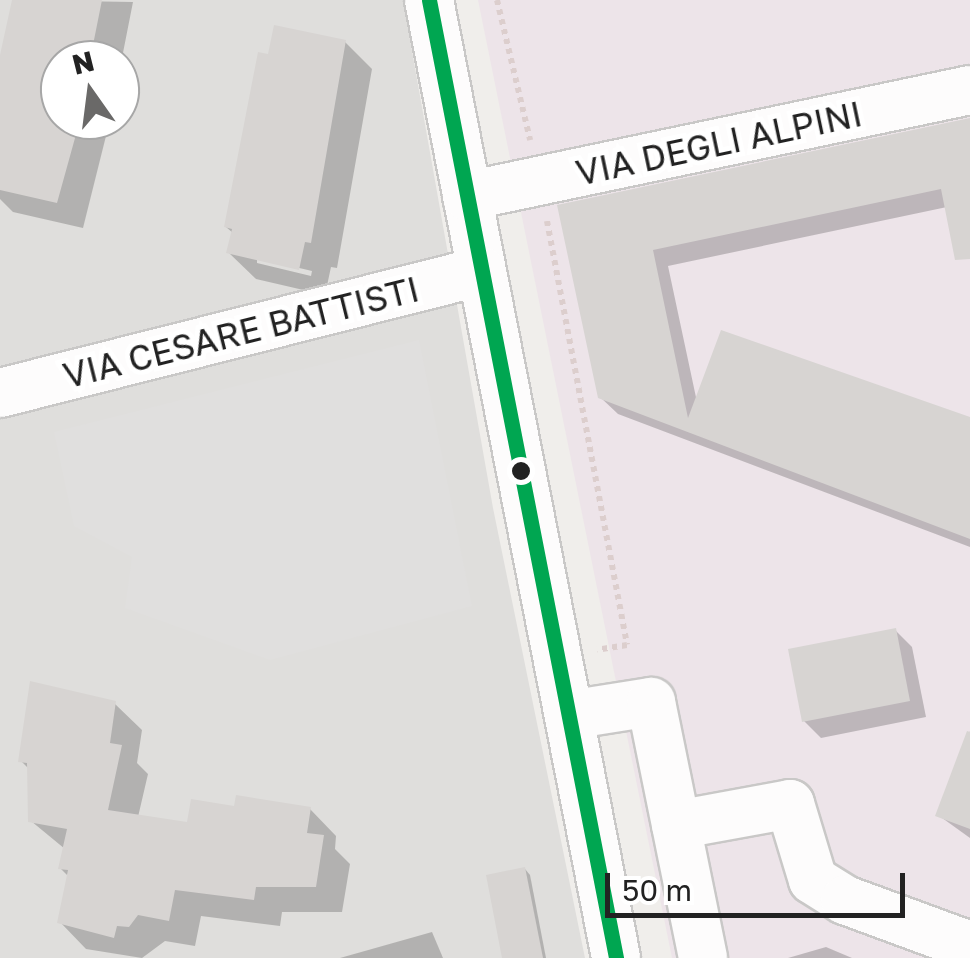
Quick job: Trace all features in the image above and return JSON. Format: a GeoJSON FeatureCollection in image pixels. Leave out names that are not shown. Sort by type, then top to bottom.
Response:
{"type":"FeatureCollection","features":[{"type":"Feature","properties":{"kind":"street"},"geometry":{"type":"LineString","coordinates":[[429,0],[616,958]]}},
{"type":"Feature","properties":{"kind":"street","name":"VIA DEGLI ALPINI"},"geometry":{"type":"LineString","coordinates":[[467,196],[970,90]]}},
{"type":"Feature","properties":{"kind":"street","name":"VIA CESARE BATTISTI"},"geometry":{"type":"LineString","coordinates":[[0,393],[482,271]]}},
{"type":"Feature","properties":{"kind":"street"},"geometry":{"type":"LineString","coordinates":[[569,715],[651,702],[703,958]]}},
{"type":"Feature","properties":{"kind":"street"},"geometry":{"type":"LineString","coordinates":[[676,825],[790,804],[813,880],[845,900],[970,946]]}},
{"type":"Feature","properties":{"kind":"path"},"geometry":{"type":"LineString","coordinates":[[498,0],[540,180],[627,644],[593,651]]}},
{"type":"Feature","properties":{"kind":"shaded area"},"geometry":{"type":"Polygon","coordinates":[[[0,0],[403,0],[493,508],[585,958],[0,958],[0,0]]]}},
{"type":"Feature","properties":{"kind":"shaded area"},"geometry":{"type":"Polygon","coordinates":[[[478,0],[970,0],[970,958],[672,958],[478,0]]]}},
{"type":"Feature","properties":{"kind":"shaded area"},"geometry":{"type":"Polygon","coordinates":[[[419,340],[472,606],[270,660],[125,608],[132,557],[74,526],[54,432],[419,340]]]}},
{"type":"Feature","properties":{"kind":"building"},"geometry":{"type":"Polygon","coordinates":[[[12,0],[102,0],[94,40],[40,40],[40,140],[74,140],[57,203],[0,190],[0,55],[12,0]]]}},
{"type":"Feature","properties":{"kind":"building"},"geometry":{"type":"Polygon","coordinates":[[[274,25],[346,40],[311,243],[305,242],[299,270],[226,253],[232,229],[224,227],[258,52],[268,54],[274,25]]]}},
{"type":"Feature","properties":{"kind":"building"},"geometry":{"type":"Polygon","coordinates":[[[970,118],[970,259],[955,260],[941,189],[653,250],[688,418],[721,330],[970,417],[970,539],[598,398],[557,205],[970,118]]]}},
{"type":"Feature","properties":{"kind":"building"},"geometry":{"type":"Polygon","coordinates":[[[896,628],[910,701],[802,722],[788,649],[896,628]]]}},
{"type":"Feature","properties":{"kind":"building"},"geometry":{"type":"Polygon","coordinates":[[[30,681],[116,701],[110,743],[122,745],[108,810],[187,822],[191,799],[234,806],[236,795],[311,807],[307,833],[324,835],[316,887],[256,887],[254,900],[175,890],[169,921],[138,915],[129,927],[117,926],[114,938],[57,923],[68,870],[58,869],[67,829],[28,822],[27,763],[18,762],[30,681]]]}},
{"type":"Feature","properties":{"kind":"building"},"geometry":{"type":"Polygon","coordinates":[[[967,731],[970,732],[970,829],[935,816],[967,731]]]}},
{"type":"Feature","properties":{"kind":"building"},"geometry":{"type":"Polygon","coordinates":[[[525,867],[543,958],[502,958],[486,875],[525,867]]]}},
{"type":"Feature","properties":{"kind":"transit line"},"geometry":{"type":"LineString","coordinates":[[429,0],[616,958]]}}]}
